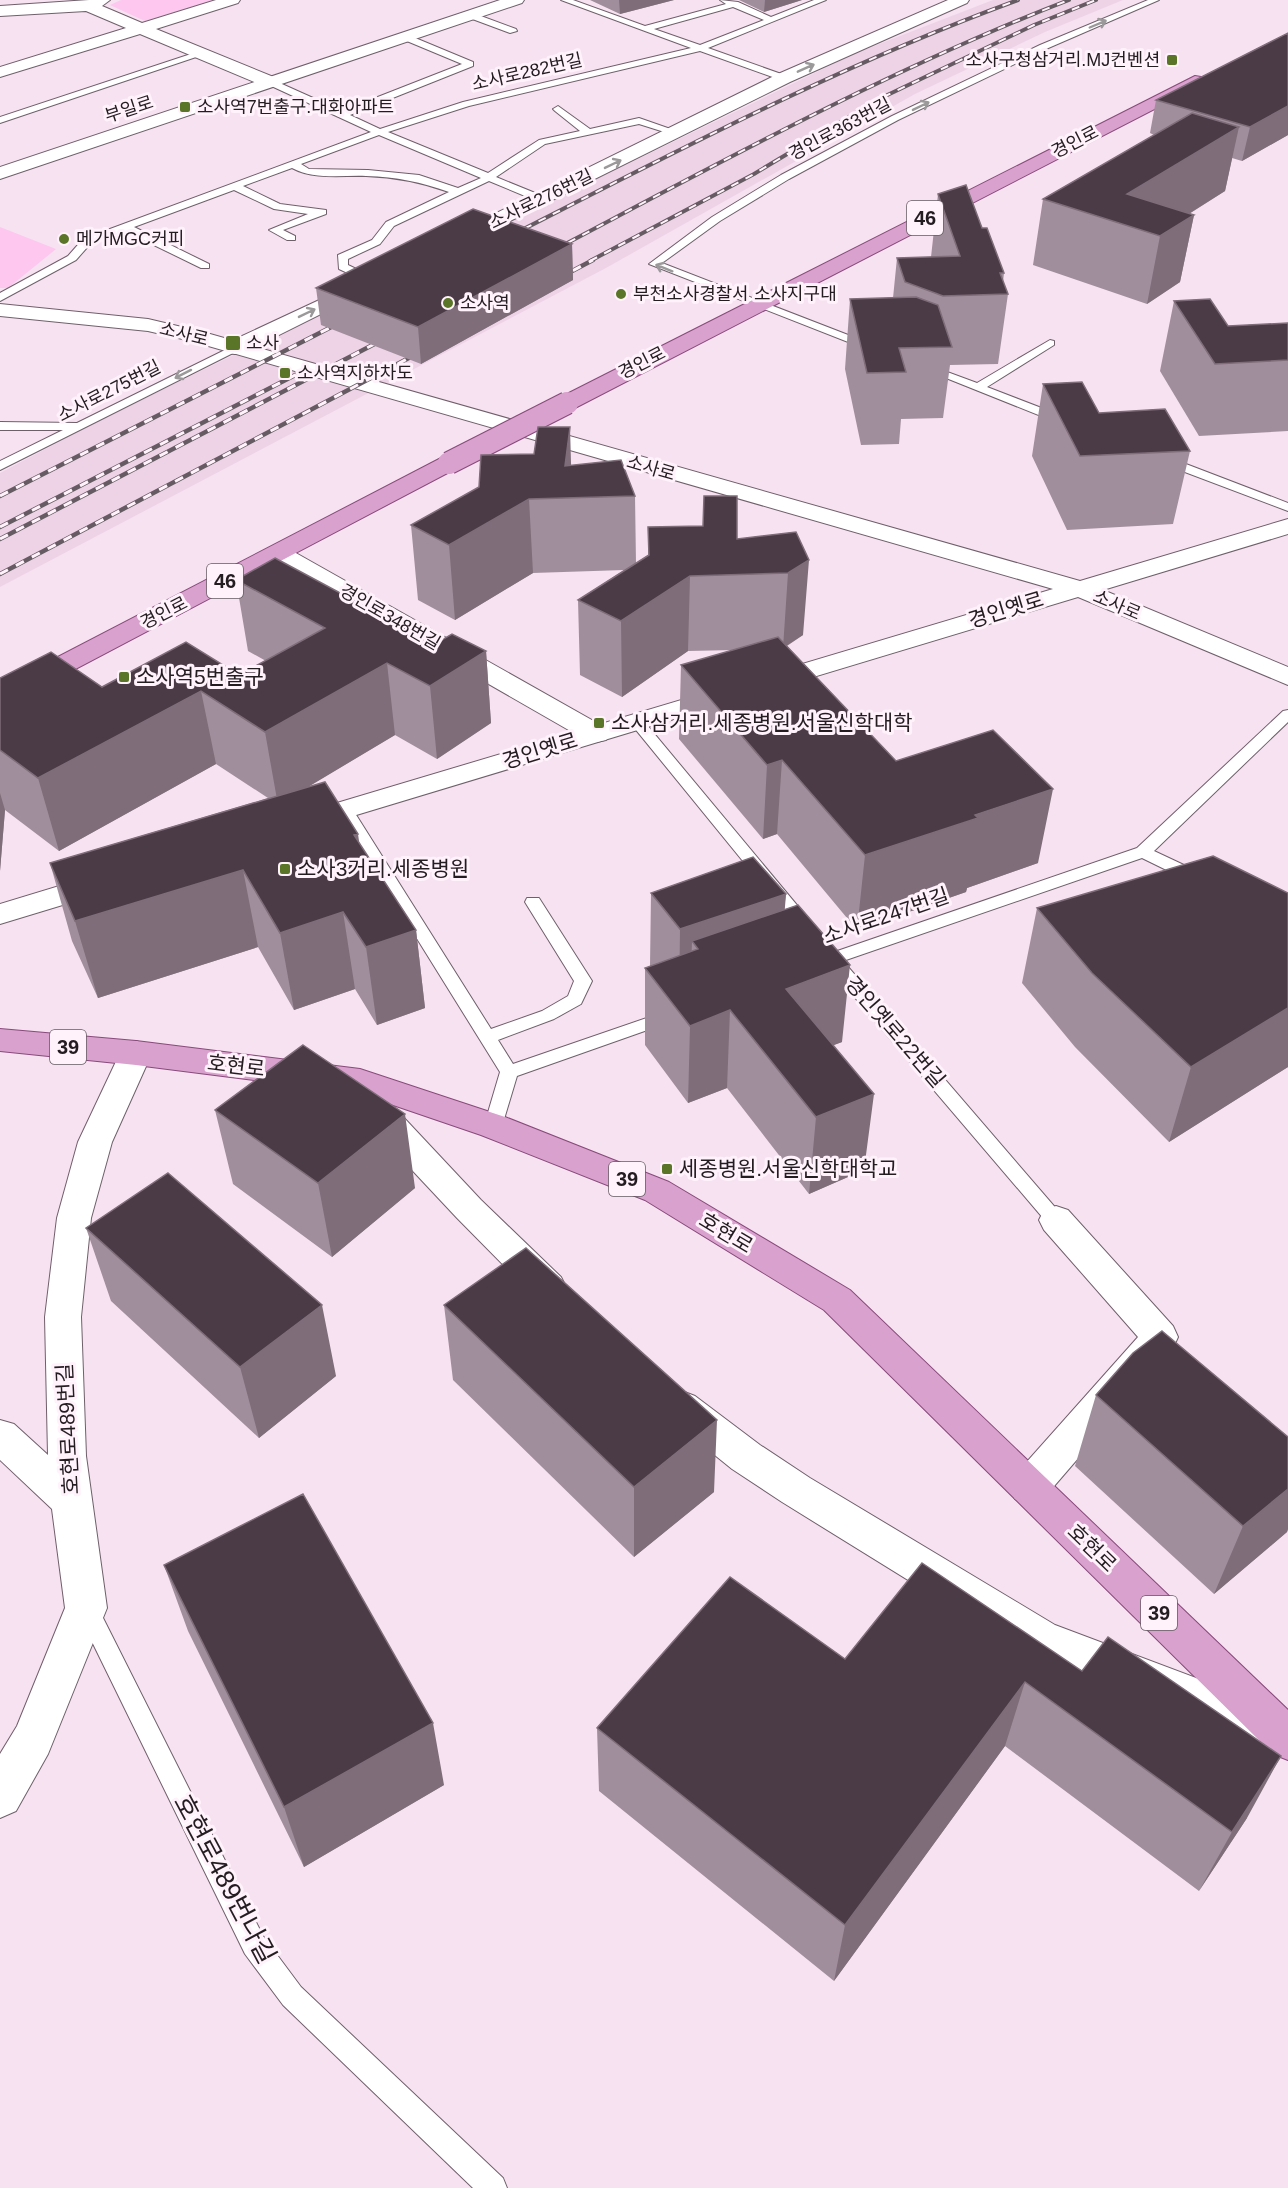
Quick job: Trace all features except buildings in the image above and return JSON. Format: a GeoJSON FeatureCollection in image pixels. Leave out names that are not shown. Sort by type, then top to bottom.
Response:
{"type":"FeatureCollection","features":[{"type":"Feature","properties":{"kind":"main road","name":"경인로"},"geometry":{"type":"LineString","coordinates":[[0,698],[757,303],[1214,72]]}},
{"type":"Feature","properties":{"kind":"main road","name":"호현로"},"geometry":{"type":"LineString","coordinates":[[0,1040],[136,1053],[360,1081],[493,1126],[657,1191],[837,1300],[1283,1734]]}},
{"type":"Feature","properties":{"kind":"street"},"geometry":{"type":"LineString","coordinates":[[0,72],[232,0]]}},
{"type":"Feature","properties":{"kind":"street","name":"부일로"},"geometry":{"type":"LineString","coordinates":[[0,172],[516,0]]}},
{"type":"Feature","properties":{"kind":"street","name":"소사로276번길"},"geometry":{"type":"LineString","coordinates":[[446,245],[677,133],[784,78],[962,0]]}},
{"type":"Feature","properties":{"kind":"street"},"geometry":{"type":"LineString","coordinates":[[0,11],[95,3],[142,28],[270,82]]}},
{"type":"Feature","properties":{"kind":"street"},"geometry":{"type":"LineString","coordinates":[[235,348],[394,271]]}},
{"type":"Feature","properties":{"kind":"street","name":"소사로"},"geometry":{"type":"LineString","coordinates":[[0,310],[148,325],[196,336],[375,390],[1078,588],[1288,677]]}},
{"type":"Feature","properties":{"kind":"street","name":"경인옛로"},"geometry":{"type":"LineString","coordinates":[[272,832],[1288,526]]}},
{"type":"Feature","properties":{"kind":"street","name":"경인로348번길"},"geometry":{"type":"LineString","coordinates":[[278,553],[596,734]]}},
{"type":"Feature","properties":{"kind":"street"},"geometry":{"type":"LineString","coordinates":[[0,914],[125,876]]}},
{"type":"Feature","properties":{"kind":"street","name":"호현로489번길"},"geometry":{"type":"LineString","coordinates":[[86,1608],[71,1501],[63,1317],[74,1218],[95,1142],[136,1053]]}},
{"type":"Feature","properties":{"kind":"street"},"geometry":{"type":"LineString","coordinates":[[360,1081],[380,1115],[477,1217],[575,1313]]}},
{"type":"Feature","properties":{"kind":"street","name":"경인옛로22번길"},"geometry":{"type":"LineString","coordinates":[[1029,1487],[1160,1337],[1056,1220]]}},
{"type":"Feature","properties":{"kind":"street"},"geometry":{"type":"LineString","coordinates":[[651,1383],[746,1456],[796,1490],[1041,1639],[1283,1734]]}},
{"type":"Feature","properties":{"kind":"street"},"geometry":{"type":"LineString","coordinates":[[0,1436],[71,1501]]}},
{"type":"Feature","properties":{"kind":"street"},"geometry":{"type":"LineString","coordinates":[[0,1796],[33,1739],[86,1608]]}},
{"type":"Feature","properties":{"kind":"lane"},"geometry":{"type":"LineString","coordinates":[[565,0],[784,78]]}},
{"type":"Feature","properties":{"kind":"lane"},"geometry":{"type":"LineString","coordinates":[[724,0],[771,20]]}},
{"type":"Feature","properties":{"kind":"lane","name":"소사로282번길"},"geometry":{"type":"LineString","coordinates":[[0,298],[72,258],[87,242],[379,132],[466,104],[698,49],[822,0]]}},
{"type":"Feature","properties":{"kind":"lane","name":"경인로363번길"},"geometry":{"type":"LineString","coordinates":[[757,303],[654,264],[726,213],[785,177],[895,118],[1043,47],[1155,0]]}},
{"type":"Feature","properties":{"kind":"lane"},"geometry":{"type":"LineString","coordinates":[[644,29],[735,4]]}},
{"type":"Feature","properties":{"kind":"lane"},"geometry":{"type":"LineString","coordinates":[[470,15],[513,31]]}},
{"type":"Feature","properties":{"kind":"lane"},"geometry":{"type":"LineString","coordinates":[[341,115],[470,64],[405,37]]}},
{"type":"Feature","properties":{"kind":"lane","name":"부일로"},"geometry":{"type":"LineString","coordinates":[[0,120],[202,54]]}},
{"type":"Feature","properties":{"kind":"lane"},"geometry":{"type":"LineString","coordinates":[[270,82],[379,132],[541,199]]}},
{"type":"Feature","properties":{"kind":"lane"},"geometry":{"type":"LineString","coordinates":[[558,109],[588,132],[639,121],[677,133]]}},
{"type":"Feature","properties":{"kind":"lane","name":"소사로276번길"},"geometry":{"type":"LineString","coordinates":[[373,281],[343,267],[342,257],[376,242],[390,224],[488,178],[542,142],[588,132]]}},
{"type":"Feature","properties":{"kind":"lane"},"geometry":{"type":"LineString","coordinates":[[293,164],[307,172],[368,172],[419,178],[459,192]]}},
{"type":"Feature","properties":{"kind":"lane"},"geometry":{"type":"LineString","coordinates":[[234,186],[278,207],[322,212],[274,230],[291,238]]}},
{"type":"Feature","properties":{"kind":"lane"},"geometry":{"type":"LineString","coordinates":[[126,227],[205,266]]}},
{"type":"Feature","properties":{"kind":"lane"},"geometry":{"type":"LineString","coordinates":[[757,303],[879,350]]}},
{"type":"Feature","properties":{"kind":"lane"},"geometry":{"type":"LineString","coordinates":[[978,388],[1050,343]]}},
{"type":"Feature","properties":{"kind":"lane","name":"소사로275번길"},"geometry":{"type":"LineString","coordinates":[[0,466],[235,348]]}},
{"type":"Feature","properties":{"kind":"lane"},"geometry":{"type":"LineString","coordinates":[[912,363],[1077,426]]}},
{"type":"Feature","properties":{"kind":"lane"},"geometry":{"type":"LineString","coordinates":[[0,426],[81,426]]}},
{"type":"Feature","properties":{"kind":"lane"},"geometry":{"type":"LineString","coordinates":[[1155,456],[1288,507]]}},
{"type":"Feature","properties":{"kind":"lane","name":"소사로247번길"},"geometry":{"type":"LineString","coordinates":[[798,971],[824,950],[1143,852],[1288,714]]}},
{"type":"Feature","properties":{"kind":"lane","name":"경인옛로22번길"},"geometry":{"type":"LineString","coordinates":[[637,722],[824,950],[1056,1220]]}},
{"type":"Feature","properties":{"kind":"lane"},"geometry":{"type":"LineString","coordinates":[[345,810],[509,1072],[493,1126]]}},
{"type":"Feature","properties":{"kind":"lane"},"geometry":{"type":"LineString","coordinates":[[1143,852],[1215,887]]}},
{"type":"Feature","properties":{"kind":"lane"},"geometry":{"type":"LineString","coordinates":[[487,1037],[548,1015],[575,1000],[583,981],[533,902]]}},
{"type":"Feature","properties":{"kind":"lane"},"geometry":{"type":"LineString","coordinates":[[509,1072],[687,1010]]}},
{"type":"Feature","properties":{"kind":"lane","name":"호현로489번나길"},"geometry":{"type":"LineString","coordinates":[[86,1608],[254,1945],[292,1996],[493,2188]]}},
{"type":"Feature","properties":{"kind":"shaded area"},"geometry":{"type":"Polygon","coordinates":[[[121,0],[215,0],[145,21],[110,5],[121,0]]]}},
{"type":"Feature","properties":{"kind":"shaded area"},"geometry":{"type":"Polygon","coordinates":[[[993,0],[1123,0],[1045,32],[915,94],[606,268],[0,587],[0,473],[106,417],[856,53],[993,0]]]}},
{"type":"Feature","properties":{"kind":"shaded area"},"geometry":{"type":"Polygon","coordinates":[[[0,227],[56,249],[8,288],[0,288],[0,227]]]}},
{"type":"Feature","properties":{"kind":"railway"},"geometry":{"type":"LineString","coordinates":[[510,236],[824,80],[952,25],[1018,0]]}},
{"type":"Feature","properties":{"kind":"railway"},"geometry":{"type":"LineString","coordinates":[[554,250],[872,86],[1002,27],[1069,0]]}},
{"type":"Feature","properties":{"kind":"railway"},"geometry":{"type":"LineString","coordinates":[[590,261],[754,174],[879,99],[1034,25],[1096,0]]}},
{"type":"Feature","properties":{"kind":"railway"},"geometry":{"type":"LineString","coordinates":[[557,279],[593,260]]}},
{"type":"Feature","properties":{"kind":"railway"},"geometry":{"type":"LineString","coordinates":[[0,496],[345,320]]}},
{"type":"Feature","properties":{"kind":"railway"},"geometry":{"type":"LineString","coordinates":[[0,539],[386,338]]}},
{"type":"Feature","properties":{"kind":"railway"},"geometry":{"type":"LineString","coordinates":[[0,574],[422,351]]}},
{"type":"Feature","properties":{"kind":"railway"},"geometry":{"type":"LineString","coordinates":[[0,527],[303,371]]}},
{"type":"Feature","properties":{"kind":"place","name":"소사구청삼거리.MJ컨벤션"},"geometry":{"type":"Point","coordinates":[1172,60]}},
{"type":"Feature","properties":{"kind":"place","name":"소사역7번출구.대화아파트"},"geometry":{"type":"Point","coordinates":[185,107]}},
{"type":"Feature","properties":{"kind":"place","name":"메가MGC커피"},"geometry":{"type":"Point","coordinates":[64,239]}},
{"type":"Feature","properties":{"kind":"place","name":"부천소사경찰서 소사지구대"},"geometry":{"type":"Point","coordinates":[621,294]}},
{"type":"Feature","properties":{"kind":"place","name":"소사역"},"geometry":{"type":"Point","coordinates":[448,303]}},
{"type":"Feature","properties":{"kind":"place","name":"소사"},"geometry":{"type":"Point","coordinates":[233,343]}},
{"type":"Feature","properties":{"kind":"place","name":"소사역지하차도"},"geometry":{"type":"Point","coordinates":[285,373]}},
{"type":"Feature","properties":{"kind":"place","name":"소사역5번출구"},"geometry":{"type":"Point","coordinates":[124,677]}},
{"type":"Feature","properties":{"kind":"place","name":"소사삼거리.세종병원.서울신학대학"},"geometry":{"type":"Point","coordinates":[599,723]}},
{"type":"Feature","properties":{"kind":"place","name":"소사3거리.세종병원"},"geometry":{"type":"Point","coordinates":[285,869]}},
{"type":"Feature","properties":{"kind":"place","name":"세종병원.서울신학대학교"},"geometry":{"type":"Point","coordinates":[667,1169]}}]}
